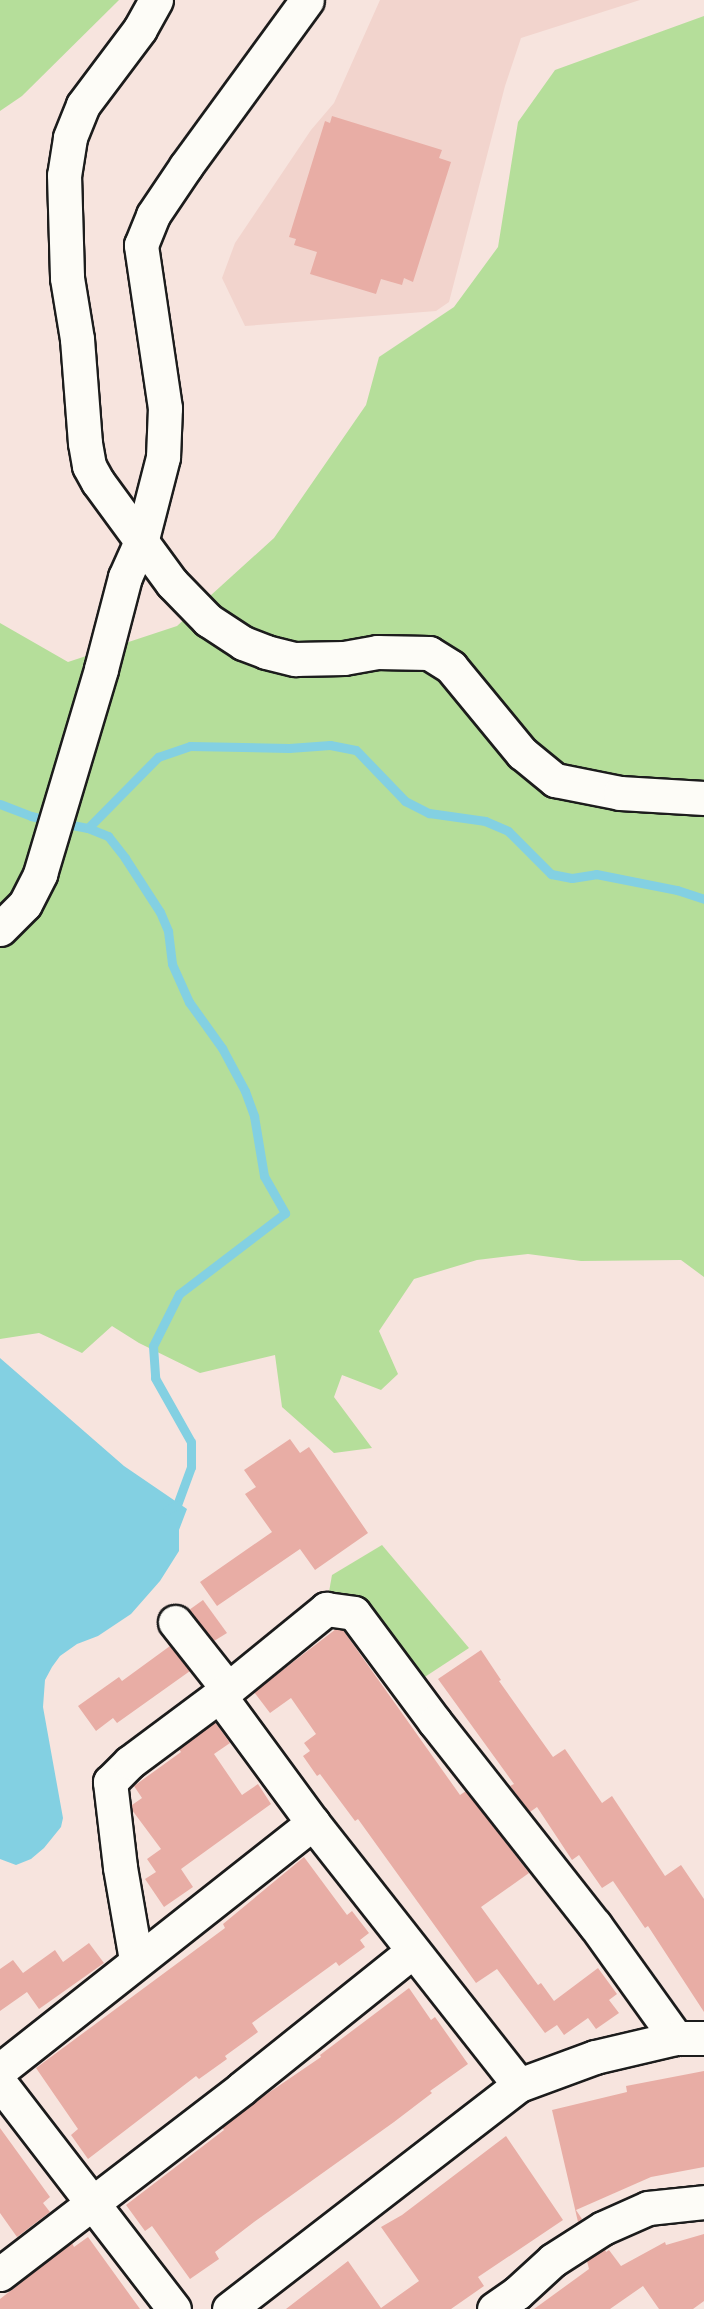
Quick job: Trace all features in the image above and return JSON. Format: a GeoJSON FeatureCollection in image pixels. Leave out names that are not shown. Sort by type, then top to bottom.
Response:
{"type":"FeatureCollection","features":[{"type":"Feature","properties":{"kind":"street"},"geometry":{"type":"LineString","coordinates":[[156,0],[141,29],[83,105],[70,138],[64,175],[67,278],[77,339],[79,390],[89,466],[98,482],[142,539],[172,584],[208,620],[243,643],[266,652],[295,659],[344,658],[377,652],[429,653],[451,667],[522,753],[555,780],[620,794],[704,798]]}},
{"type":"Feature","properties":{"kind":"street"},"geometry":{"type":"LineString","coordinates":[[0,929],[25,903],[40,874],[98,680],[125,577],[142,539],[163,458],[165,408],[141,245],[153,215],[186,166],[308,0]]}},
{"type":"Feature","properties":{"kind":"street"},"geometry":{"type":"LineString","coordinates":[[136,1960],[120,1867],[110,1782],[130,1762],[223,1692],[326,1609],[354,1613],[435,1722],[595,1925],[690,2038],[595,2057],[519,2085],[229,2309]]}},
{"type":"Feature","properties":{"kind":"street"},"geometry":{"type":"LineString","coordinates":[[175,1622],[314,1823],[412,1952],[519,2085]]}},
{"type":"Feature","properties":{"kind":"street"},"geometry":{"type":"LineString","coordinates":[[0,2070],[136,1960],[314,1823]]}},
{"type":"Feature","properties":{"kind":"street"},"geometry":{"type":"LineString","coordinates":[[0,2274],[412,1952]]}},
{"type":"Feature","properties":{"kind":"street"},"geometry":{"type":"LineString","coordinates":[[0,2083],[90,2204],[174,2309]]}},
{"type":"Feature","properties":{"kind":"street"},"geometry":{"type":"LineString","coordinates":[[513,2304],[553,2259],[603,2228],[648,2208],[704,2202]]}},
{"type":"Feature","properties":{"kind":"shaded area"},"geometry":{"type":"Polygon","coordinates":[[[380,0],[640,0],[521,38],[505,86],[449,302],[436,311],[245,326],[222,278],[235,243],[311,130],[334,103],[380,0]]]}},
{"type":"Feature","properties":{"kind":"green space"},"geometry":{"type":"Polygon","coordinates":[[[0,0],[119,0],[22,96],[0,111],[0,0]]]}},
{"type":"Feature","properties":{"kind":"green space"},"geometry":{"type":"Polygon","coordinates":[[[704,16],[704,1277],[681,1260],[581,1261],[528,1254],[477,1260],[414,1279],[379,1331],[398,1374],[381,1390],[342,1375],[334,1397],[372,1448],[334,1453],[282,1407],[275,1355],[200,1373],[139,1343],[112,1326],[82,1353],[39,1333],[0,1339],[0,623],[68,662],[177,626],[274,538],[366,405],[379,357],[454,307],[498,247],[518,122],[555,70],[704,16]]]}},
{"type":"Feature","properties":{"kind":"green space"},"geometry":{"type":"Polygon","coordinates":[[[382,1545],[469,1648],[414,1684],[327,1603],[332,1575],[382,1545]]]}},
{"type":"Feature","properties":{"kind":"water"},"geometry":{"type":"Polygon","coordinates":[[[0,1358],[124,1466],[187,1509],[179,1530],[179,1551],[160,1581],[131,1614],[98,1636],[77,1644],[60,1656],[45,1680],[43,1707],[63,1818],[61,1827],[44,1848],[31,1859],[16,1865],[0,1859],[0,1358]]]}},
{"type":"Feature","properties":{"kind":"building"},"geometry":{"type":"Polygon","coordinates":[[[332,116],[442,150],[439,158],[451,162],[413,282],[404,278],[402,285],[381,279],[376,294],[310,274],[317,252],[294,245],[296,239],[289,237],[325,121],[330,123],[332,116]]]}},
{"type":"Feature","properties":{"kind":"building"},"geometry":{"type":"Polygon","coordinates":[[[290,1439],[300,1453],[309,1447],[368,1533],[315,1570],[300,1549],[217,1606],[200,1582],[272,1532],[245,1494],[256,1487],[244,1470],[290,1439]]]}},
{"type":"Feature","properties":{"kind":"building"},"geometry":{"type":"Polygon","coordinates":[[[203,1600],[227,1633],[214,1641],[189,1610],[203,1600]]]}},
{"type":"Feature","properties":{"kind":"building"},"geometry":{"type":"Polygon","coordinates":[[[336,1629],[343,1630],[460,1795],[466,1791],[529,1873],[481,1907],[538,1985],[541,1983],[554,2001],[598,1968],[617,1994],[609,2000],[619,2013],[596,2029],[588,2018],[564,2035],[557,2025],[545,2033],[497,1969],[476,1983],[358,1819],[355,1821],[320,1774],[317,1776],[303,1756],[310,1751],[304,1743],[316,1734],[291,1698],[270,1713],[254,1692],[336,1629]]]}},
{"type":"Feature","properties":{"kind":"building"},"geometry":{"type":"Polygon","coordinates":[[[170,1646],[190,1671],[117,1723],[113,1718],[96,1731],[78,1706],[119,1677],[122,1681],[170,1646]]]}},
{"type":"Feature","properties":{"kind":"building"},"geometry":{"type":"Polygon","coordinates":[[[481,1650],[501,1680],[499,1681],[553,1757],[565,1749],[602,1803],[612,1796],[665,1876],[681,1865],[704,1899],[704,2012],[648,1926],[645,1928],[613,1881],[602,1888],[579,1855],[572,1860],[537,1807],[530,1812],[510,1786],[514,1784],[438,1679],[481,1650]]]}},
{"type":"Feature","properties":{"kind":"building"},"geometry":{"type":"Polygon","coordinates":[[[215,1722],[230,1743],[214,1754],[242,1795],[258,1784],[271,1804],[181,1869],[193,1887],[164,1907],[145,1879],[156,1872],[147,1859],[161,1849],[132,1810],[132,1805],[142,1798],[134,1786],[181,1752],[179,1749],[215,1722]]]}},
{"type":"Feature","properties":{"kind":"building"},"geometry":{"type":"Polygon","coordinates":[[[304,1857],[347,1915],[352,1911],[369,1933],[360,1940],[365,1947],[339,1966],[336,1962],[252,2023],[258,2032],[225,2056],[227,2059],[199,2079],[196,2076],[88,2159],[71,2135],[78,2129],[36,2068],[225,1928],[223,1924],[304,1857]]]}},
{"type":"Feature","properties":{"kind":"building"},"geometry":{"type":"Polygon","coordinates":[[[89,1943],[104,1963],[39,2009],[27,1992],[0,2011],[0,1969],[13,1960],[23,1973],[55,1950],[63,1962],[89,1943]]]}},
{"type":"Feature","properties":{"kind":"building"},"geometry":{"type":"Polygon","coordinates":[[[409,1988],[431,2020],[435,2017],[468,2064],[430,2091],[432,2093],[394,2122],[215,2252],[219,2259],[190,2279],[152,2226],[145,2231],[126,2205],[224,2130],[222,2127],[242,2111],[321,2057],[320,2055],[409,1988]]]}},
{"type":"Feature","properties":{"kind":"building"},"geometry":{"type":"Polygon","coordinates":[[[704,2071],[704,2167],[651,2177],[576,2210],[582,2219],[578,2222],[552,2110],[627,2092],[626,2086],[704,2071]]]}},
{"type":"Feature","properties":{"kind":"building"},"geometry":{"type":"Polygon","coordinates":[[[0,2128],[50,2197],[43,2203],[50,2212],[17,2237],[0,2213],[0,2128]]]}},
{"type":"Feature","properties":{"kind":"building"},"geometry":{"type":"Polygon","coordinates":[[[506,2136],[563,2220],[478,2277],[484,2286],[451,2309],[286,2309],[348,2261],[381,2308],[419,2281],[381,2227],[402,2215],[506,2136]]]}},
{"type":"Feature","properties":{"kind":"building"},"geometry":{"type":"Polygon","coordinates":[[[704,2234],[704,2301],[693,2309],[659,2309],[643,2286],[610,2309],[534,2309],[589,2269],[587,2261],[605,2249],[606,2252],[609,2250],[621,2266],[665,2242],[666,2245],[704,2234]]]}},
{"type":"Feature","properties":{"kind":"building"},"geometry":{"type":"Polygon","coordinates":[[[88,2237],[140,2309],[0,2309],[0,2299],[72,2243],[74,2247],[88,2237]]]}},
{"type":"Feature","properties":{"kind":"waterway"},"geometry":{"type":"LineString","coordinates":[[88,828],[158,757],[190,746],[289,748],[330,745],[356,750],[405,801],[429,813],[485,821],[508,831],[551,874],[572,878],[596,874],[677,890],[704,899]]}},
{"type":"Feature","properties":{"kind":"waterway"},"geometry":{"type":"LineString","coordinates":[[0,804],[49,820]]}},
{"type":"Feature","properties":{"kind":"waterway"},"geometry":{"type":"LineString","coordinates":[[62,823],[88,828],[108,836],[160,912],[168,931],[172,964],[189,1002],[222,1048],[245,1091],[254,1116],[264,1176],[285,1213],[179,1294],[153,1346],[155,1378],[191,1442],[191,1467],[177,1505],[167,1510]]}}]}
